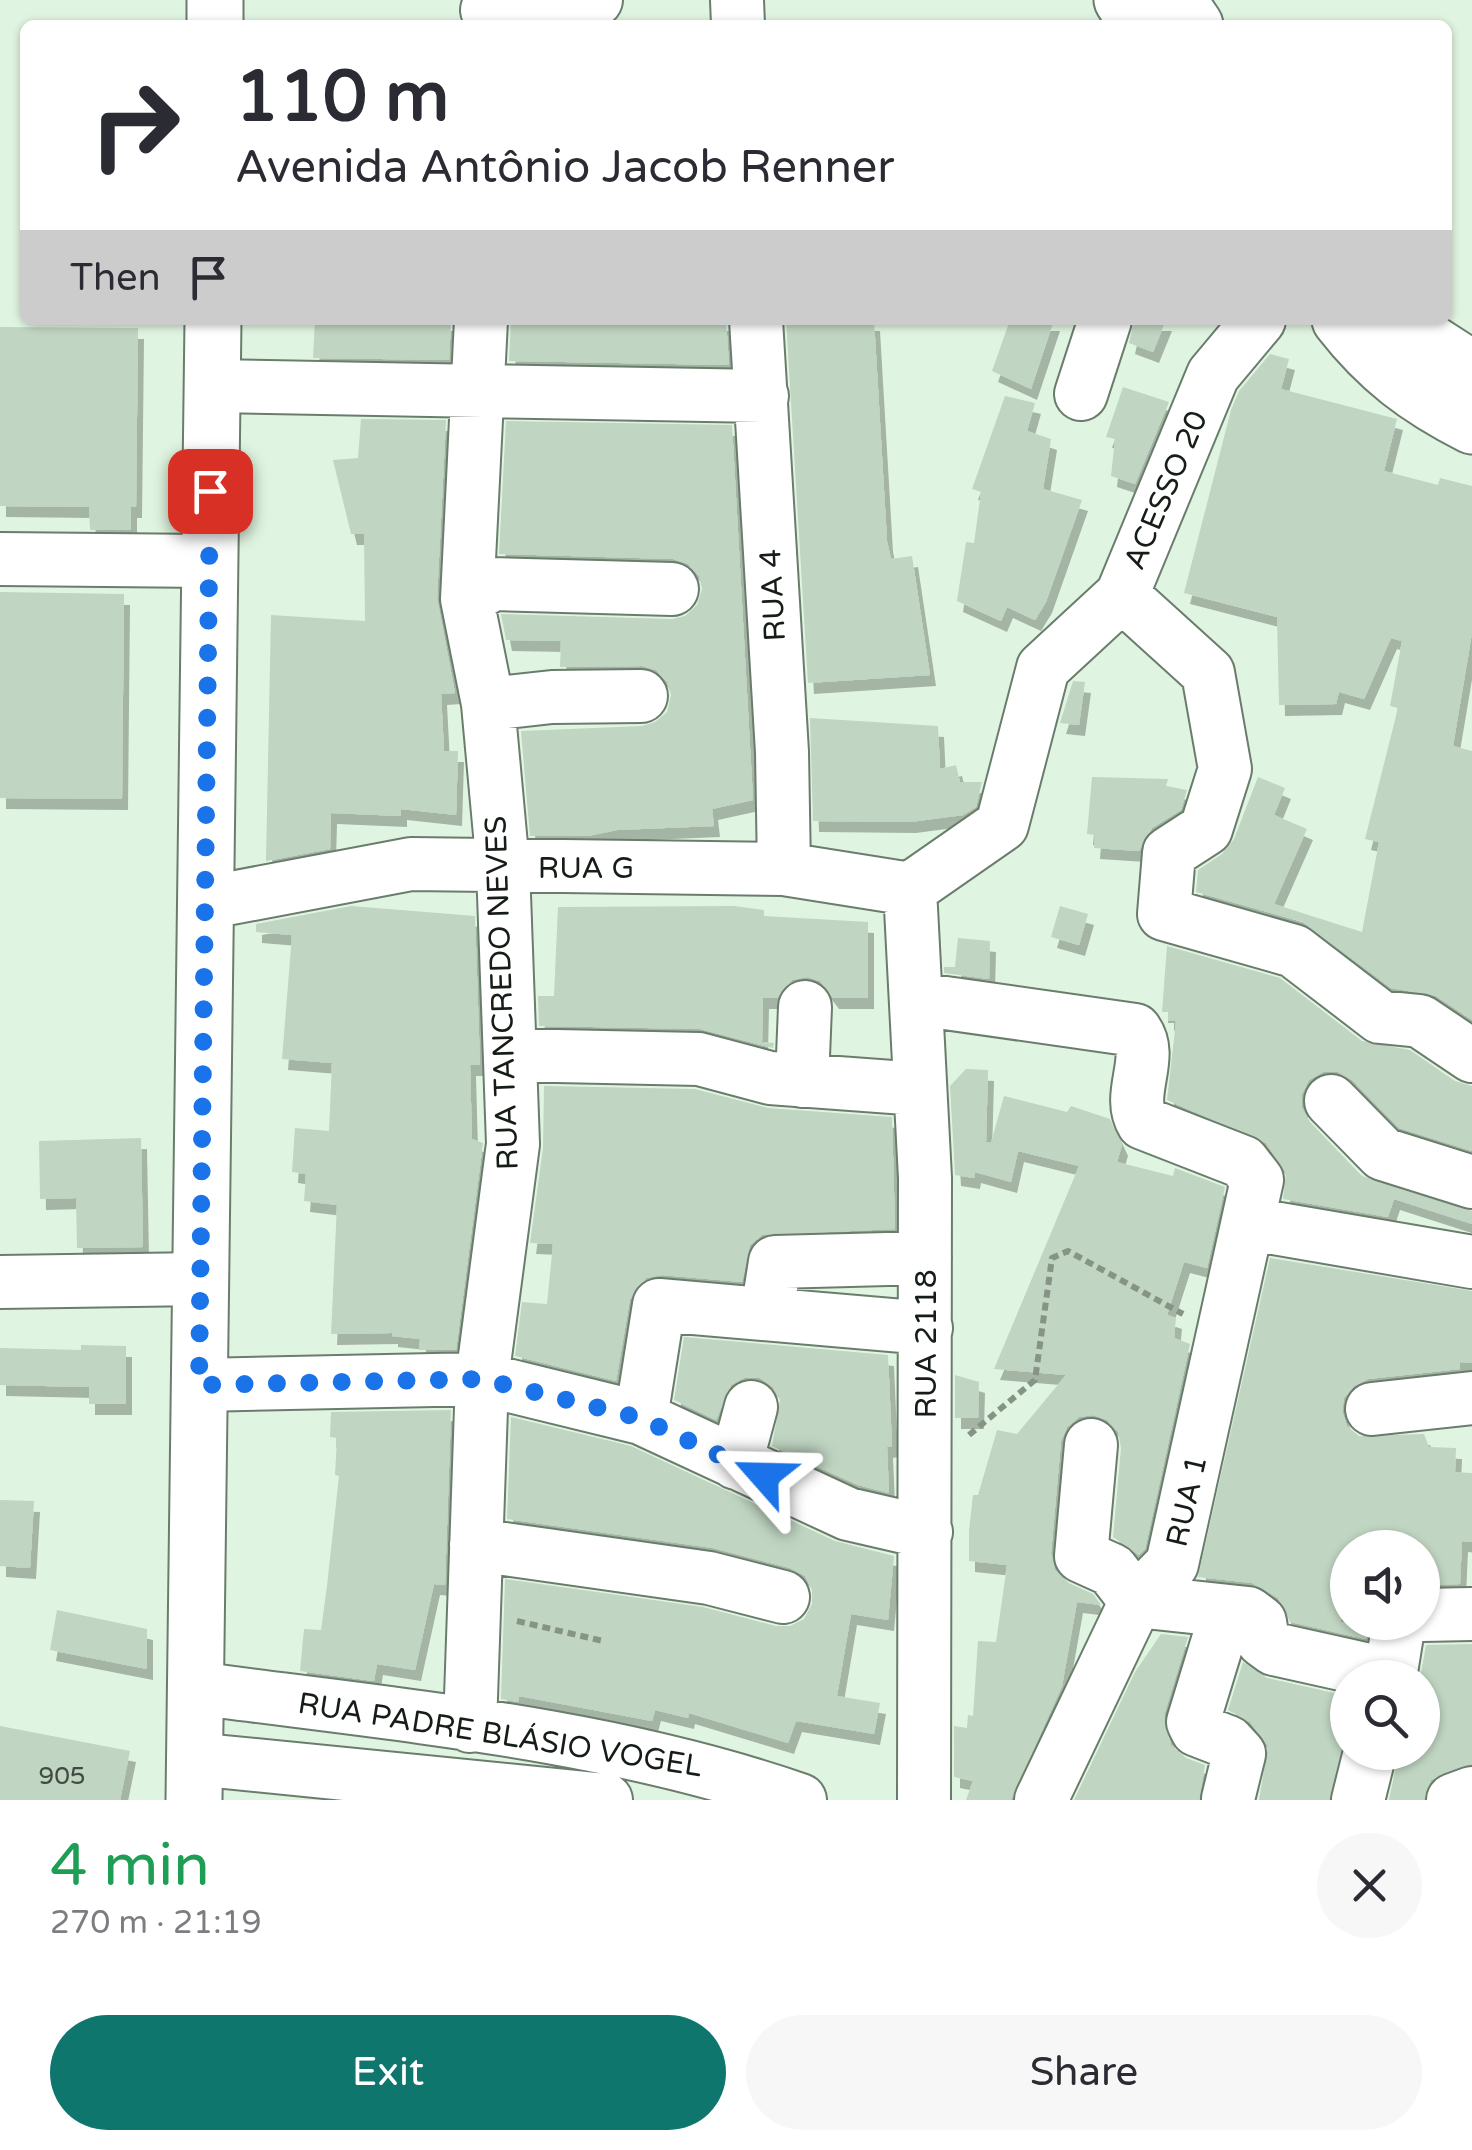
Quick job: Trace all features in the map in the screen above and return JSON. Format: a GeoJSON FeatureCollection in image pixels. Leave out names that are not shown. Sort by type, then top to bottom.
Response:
{"type":"FeatureCollection","features":[{"type":"Feature","properties":{"kind":"main road"},"geometry":{"type":"LineString","coordinates":[[194,1780],[213,325]]}},
{"type":"Feature","properties":{"kind":"main road"},"geometry":{"type":"LineString","coordinates":[[1344,325],[1391,378],[1472,426]]}},
{"type":"Feature","properties":{"kind":"main road"},"geometry":{"type":"LineString","coordinates":[[1404,325],[1472,369]]}},
{"type":"Feature","properties":{"kind":"street"},"geometry":{"type":"LineString","coordinates":[[487,12],[596,0]]}},
{"type":"Feature","properties":{"kind":"street","name":"RUA TANCREDO NEVES"},"geometry":{"type":"LineString","coordinates":[[470,1726],[482,1379],[513,1144],[503,867],[488,704],[467,599],[481,325]]}},
{"type":"Feature","properties":{"kind":"street","name":"RUA 4"},"geometry":{"type":"LineString","coordinates":[[756,325],[782,752],[784,870]]}},
{"type":"Feature","properties":{"kind":"street"},"geometry":{"type":"LineString","coordinates":[[1081,394],[1103,325]]}},
{"type":"Feature","properties":{"kind":"street","name":"ACESSO 20"},"geometry":{"type":"LineString","coordinates":[[1255,325],[1213,376],[1122,595],[1208,673],[1225,769],[1206,829],[1169,852],[1164,914],[1294,951],[1380,1016],[1420,1021],[1472,1056]]}},
{"type":"Feature","properties":{"kind":"street"},"geometry":{"type":"LineString","coordinates":[[212,386],[762,396]]}},
{"type":"Feature","properties":{"kind":"street"},"geometry":{"type":"LineString","coordinates":[[0,559],[210,561]]}},
{"type":"Feature","properties":{"kind":"street"},"geometry":{"type":"LineString","coordinates":[[467,599],[493,584],[672,588]]}},
{"type":"Feature","properties":{"kind":"street"},"geometry":{"type":"LineString","coordinates":[[910,889],[1002,825],[1043,668],[1122,595]]}},
{"type":"Feature","properties":{"kind":"street"},"geometry":{"type":"LineString","coordinates":[[488,704],[552,697],[641,696]]}},
{"type":"Feature","properties":{"kind":"street","name":"RUA G"},"geometry":{"type":"LineString","coordinates":[[205,903],[411,864],[784,870],[910,889]]}},
{"type":"Feature","properties":{"kind":"street","name":"RUA 2118"},"geometry":{"type":"LineString","coordinates":[[910,889],[925,1258],[924,1800]]}},
{"type":"Feature","properties":{"kind":"street","name":"RUA 1"},"geometry":{"type":"LineString","coordinates":[[917,999],[1135,1030],[1143,1050],[1137,1105],[1142,1123],[1243,1162],[1255,1172],[1257,1189],[1250,1224],[1172,1564],[1136,1601],[1040,1800]]}},
{"type":"Feature","properties":{"kind":"street"},"geometry":{"type":"LineString","coordinates":[[802,1081],[805,1008]]}},
{"type":"Feature","properties":{"kind":"street"},"geometry":{"type":"LineString","coordinates":[[510,1056],[699,1059],[770,1078],[918,1089]]}},
{"type":"Feature","properties":{"kind":"street"},"geometry":{"type":"LineString","coordinates":[[1332,1101],[1383,1154],[1472,1182]]}},
{"type":"Feature","properties":{"kind":"street"},"geometry":{"type":"LineString","coordinates":[[1250,1224],[1472,1262]]}},
{"type":"Feature","properties":{"kind":"street"},"geometry":{"type":"LineString","coordinates":[[767,1313],[776,1262],[925,1258]]}},
{"type":"Feature","properties":{"kind":"street"},"geometry":{"type":"LineString","coordinates":[[0,1282],[201,1280]]}},
{"type":"Feature","properties":{"kind":"street"},"geometry":{"type":"LineString","coordinates":[[640,1418],[658,1305],[926,1328]]}},
{"type":"Feature","properties":{"kind":"street"},"geometry":{"type":"LineString","coordinates":[[199,1385],[482,1379],[640,1418],[848,1514],[926,1532]]}},
{"type":"Feature","properties":{"kind":"street"},"geometry":{"type":"LineString","coordinates":[[1372,1409],[1472,1398]]}},
{"type":"Feature","properties":{"kind":"street"},"geometry":{"type":"LineString","coordinates":[[736,1463],[751,1407]]}},
{"type":"Feature","properties":{"kind":"street"},"geometry":{"type":"LineString","coordinates":[[1091,1445],[1081,1556],[1112,1570],[1136,1601],[1255,1616],[1264,1641],[1274,1649],[1330,1662]]}},
{"type":"Feature","properties":{"kind":"street"},"geometry":{"type":"LineString","coordinates":[[476,1544],[709,1578],[783,1597]]}},
{"type":"Feature","properties":{"kind":"street"},"geometry":{"type":"LineString","coordinates":[[1227,1611],[1193,1722],[1197,1730],[1228,1742],[1239,1754],[1228,1799]]}},
{"type":"Feature","properties":{"kind":"street"},"geometry":{"type":"LineString","coordinates":[[1440,1615],[1472,1614]]}},
{"type":"Feature","properties":{"kind":"street","name":"RUA PADRE BLÁSIO VOGEL"},"geometry":{"type":"LineString","coordinates":[[195,1688],[470,1726],[716,1771],[800,1800]]}},
{"type":"Feature","properties":{"kind":"street"},"geometry":{"type":"LineString","coordinates":[[1358,1800],[1366,1770]]}},
{"type":"Feature","properties":{"kind":"street","name":"RUA PADRE BLÁSIO VOGEL"},"geometry":{"type":"LineString","coordinates":[[194,1780],[606,1800]]}},
{"type":"Feature","properties":{"kind":"street"},"geometry":{"type":"LineString","coordinates":[[1453,1800],[1472,1793]]}},
{"type":"Feature","properties":{"kind":"path"},"geometry":{"type":"LineString","coordinates":[[926,1471],[1034,1380],[1052,1258],[1068,1251],[1225,1337]]}},
{"type":"Feature","properties":{"kind":"path"},"geometry":{"type":"LineString","coordinates":[[473,1610],[604,1641]]}},
{"type":"Feature","properties":{"kind":"building"},"geometry":{"type":"Polygon","coordinates":[[[315,325],[451,325],[449,360],[313,358],[315,325]]]}},
{"type":"Feature","properties":{"kind":"building"},"geometry":{"type":"Polygon","coordinates":[[[511,325],[726,325],[729,365],[509,361],[511,325]]]}},
{"type":"Feature","properties":{"kind":"building"},"geometry":{"type":"Polygon","coordinates":[[[786,325],[874,325],[887,541],[891,559],[912,556],[930,675],[808,683],[786,325]]]}},
{"type":"Feature","properties":{"kind":"building"},"geometry":{"type":"Polygon","coordinates":[[[1008,325],[1052,325],[1031,389],[992,371],[1008,325]]]}},
{"type":"Feature","properties":{"kind":"building"},"geometry":{"type":"Polygon","coordinates":[[[1133,325],[1164,325],[1153,352],[1129,343],[1133,325]]]}},
{"type":"Feature","properties":{"kind":"building"},"geometry":{"type":"Polygon","coordinates":[[[0,327],[138,328],[136,507],[131,507],[131,530],[90,530],[89,507],[0,506],[0,327]]]}},
{"type":"Feature","properties":{"kind":"building"},"geometry":{"type":"Polygon","coordinates":[[[1270,354],[1289,359],[1281,389],[1397,419],[1384,471],[1438,485],[1440,478],[1472,486],[1472,633],[1453,746],[1472,751],[1472,1020],[1436,996],[1391,988],[1303,922],[1196,892],[1198,870],[1222,854],[1234,839],[1258,777],[1285,788],[1274,815],[1307,829],[1274,904],[1362,932],[1379,842],[1365,839],[1398,708],[1390,706],[1402,641],[1391,638],[1364,699],[1339,692],[1336,704],[1279,705],[1277,617],[1184,593],[1231,410],[1239,391],[1270,354]]]}},
{"type":"Feature","properties":{"kind":"building"},"geometry":{"type":"Polygon","coordinates":[[[1123,387],[1169,402],[1135,484],[1111,476],[1115,439],[1106,437],[1123,387]]]}},
{"type":"Feature","properties":{"kind":"building"},"geometry":{"type":"Polygon","coordinates":[[[1005,396],[1035,403],[1027,431],[1051,439],[1043,489],[1082,500],[1046,602],[1035,620],[1007,607],[1001,621],[957,601],[966,542],[974,543],[981,492],[972,489],[1005,396]]]}},
{"type":"Feature","properties":{"kind":"building"},"geometry":{"type":"Polygon","coordinates":[[[361,419],[446,420],[437,598],[455,693],[441,694],[444,751],[458,751],[456,815],[401,809],[401,816],[331,813],[330,849],[266,861],[271,615],[365,621],[364,534],[351,534],[333,460],[358,458],[361,419]]]}},
{"type":"Feature","properties":{"kind":"building"},"geometry":{"type":"Polygon","coordinates":[[[506,421],[732,425],[753,800],[712,809],[714,826],[617,830],[588,836],[530,836],[521,731],[642,726],[667,712],[671,695],[667,682],[656,670],[642,666],[560,667],[561,641],[506,640],[501,614],[672,619],[685,616],[697,605],[702,589],[699,576],[688,564],[673,559],[499,554],[506,421]]]}},
{"type":"Feature","properties":{"kind":"building"},"geometry":{"type":"Polygon","coordinates":[[[0,592],[124,594],[122,799],[0,798],[0,592]]]}},
{"type":"Feature","properties":{"kind":"building"},"geometry":{"type":"Polygon","coordinates":[[[1073,681],[1085,682],[1079,725],[1060,723],[1073,681]]]}},
{"type":"Feature","properties":{"kind":"building"},"geometry":{"type":"Polygon","coordinates":[[[810,718],[938,726],[940,769],[956,765],[960,782],[982,782],[976,807],[963,815],[910,822],[813,821],[810,718]]]}},
{"type":"Feature","properties":{"kind":"building"},"geometry":{"type":"Polygon","coordinates":[[[1092,777],[1168,779],[1166,786],[1187,790],[1181,810],[1152,828],[1139,851],[1094,848],[1095,835],[1087,834],[1092,777]]]}},
{"type":"Feature","properties":{"kind":"building"},"geometry":{"type":"Polygon","coordinates":[[[351,906],[475,916],[480,1065],[470,1065],[472,1139],[483,1143],[456,1350],[419,1350],[420,1339],[392,1333],[331,1334],[337,1205],[304,1201],[306,1174],[292,1172],[295,1128],[329,1131],[332,1063],[282,1059],[292,935],[256,932],[256,924],[351,906]]]}},
{"type":"Feature","properties":{"kind":"building"},"geometry":{"type":"Polygon","coordinates":[[[734,906],[764,910],[764,916],[868,922],[868,998],[833,998],[820,981],[807,977],[792,980],[777,998],[763,998],[762,1042],[774,1043],[773,1048],[700,1029],[539,1026],[538,996],[554,996],[558,907],[734,906]]]}},
{"type":"Feature","properties":{"kind":"building"},"geometry":{"type":"Polygon","coordinates":[[[1060,906],[1088,914],[1079,945],[1051,937],[1060,906]]]}},
{"type":"Feature","properties":{"kind":"building"},"geometry":{"type":"Polygon","coordinates":[[[958,938],[990,941],[989,979],[944,973],[944,967],[955,967],[958,938]]]}},
{"type":"Feature","properties":{"kind":"building"},"geometry":{"type":"Polygon","coordinates":[[[1167,946],[1280,978],[1362,1041],[1410,1050],[1455,1081],[1472,1086],[1472,1151],[1399,1128],[1352,1080],[1338,1072],[1323,1072],[1309,1080],[1302,1094],[1302,1108],[1310,1122],[1362,1176],[1472,1211],[1472,1224],[1394,1199],[1388,1217],[1283,1199],[1286,1173],[1266,1143],[1167,1100],[1176,1021],[1168,1020],[1168,1012],[1162,1012],[1167,946]]]}},
{"type":"Feature","properties":{"kind":"building"},"geometry":{"type":"Polygon","coordinates":[[[966,1069],[988,1070],[986,1142],[991,1143],[1004,1096],[1067,1112],[1071,1106],[1110,1119],[1122,1145],[1117,1162],[1173,1176],[1175,1168],[1225,1187],[1207,1268],[1184,1262],[1167,1315],[1176,1318],[1174,1338],[1190,1344],[1145,1549],[1139,1555],[1113,1537],[1121,1448],[1118,1432],[1107,1420],[1093,1415],[1079,1417],[1067,1427],[1061,1441],[1051,1553],[1055,1570],[1069,1583],[1093,1594],[1101,1605],[1077,1602],[1062,1686],[1011,1800],[966,1800],[973,1781],[954,1777],[954,1726],[967,1728],[968,1715],[973,1716],[978,1641],[996,1642],[1007,1565],[969,1561],[969,1531],[973,1495],[978,1495],[997,1430],[1017,1434],[1066,1375],[994,1369],[1079,1166],[1018,1151],[1011,1182],[975,1172],[974,1178],[955,1175],[950,1086],[966,1069]]]}},
{"type":"Feature","properties":{"kind":"building"},"geometry":{"type":"Polygon","coordinates":[[[544,1086],[695,1089],[768,1108],[892,1117],[895,1229],[762,1235],[750,1245],[742,1282],[662,1275],[646,1278],[630,1299],[616,1381],[515,1356],[522,1302],[547,1304],[553,1244],[530,1243],[543,1148],[544,1086]]]}},
{"type":"Feature","properties":{"kind":"building"},"geometry":{"type":"Polygon","coordinates":[[[141,1138],[143,1247],[77,1248],[76,1198],[40,1199],[39,1141],[141,1138]]]}},
{"type":"Feature","properties":{"kind":"building"},"geometry":{"type":"Polygon","coordinates":[[[1270,1258],[1472,1291],[1472,1363],[1460,1362],[1460,1369],[1368,1379],[1354,1386],[1344,1398],[1342,1411],[1347,1426],[1359,1436],[1424,1434],[1429,1447],[1456,1448],[1455,1472],[1472,1473],[1472,1542],[1462,1541],[1460,1584],[1440,1585],[1440,1530],[1330,1530],[1330,1631],[1290,1622],[1278,1598],[1252,1583],[1198,1577],[1270,1258]]]}},
{"type":"Feature","properties":{"kind":"building"},"geometry":{"type":"Polygon","coordinates":[[[684,1337],[888,1355],[892,1446],[887,1447],[889,1493],[858,1485],[772,1446],[780,1400],[773,1387],[760,1378],[744,1378],[731,1385],[716,1420],[674,1400],[684,1337]]]}},
{"type":"Feature","properties":{"kind":"building"},"geometry":{"type":"Polygon","coordinates":[[[81,1345],[126,1346],[126,1404],[89,1404],[89,1387],[0,1385],[0,1348],[81,1350],[81,1345]]]}},
{"type":"Feature","properties":{"kind":"building"},"geometry":{"type":"Polygon","coordinates":[[[955,1375],[979,1382],[978,1418],[955,1418],[955,1375]]]}},
{"type":"Feature","properties":{"kind":"building"},"geometry":{"type":"Polygon","coordinates":[[[451,1410],[445,1585],[434,1584],[415,1670],[377,1664],[374,1681],[300,1671],[304,1629],[321,1630],[327,1586],[339,1476],[335,1475],[337,1438],[330,1437],[331,1412],[451,1410]]]}},
{"type":"Feature","properties":{"kind":"building"},"geometry":{"type":"Polygon","coordinates":[[[511,1417],[631,1446],[835,1541],[894,1556],[888,1620],[851,1614],[837,1696],[880,1703],[874,1734],[796,1721],[788,1743],[689,1713],[688,1718],[655,1710],[652,1721],[519,1696],[518,1702],[501,1699],[505,1579],[703,1607],[776,1626],[790,1626],[804,1619],[812,1604],[812,1590],[805,1576],[790,1568],[713,1548],[507,1519],[511,1417]]]}},
{"type":"Feature","properties":{"kind":"building"},"geometry":{"type":"Polygon","coordinates":[[[0,1500],[34,1501],[30,1568],[0,1566],[0,1500]]]}},
{"type":"Feature","properties":{"kind":"building"},"geometry":{"type":"Polygon","coordinates":[[[57,1610],[147,1629],[147,1669],[50,1650],[57,1610]]]}},
{"type":"Feature","properties":{"kind":"building"},"geometry":{"type":"Polygon","coordinates":[[[1161,1634],[1188,1637],[1164,1715],[1171,1745],[1186,1758],[1205,1765],[1199,1800],[1074,1800],[1135,1672],[1161,1634]]]}},
{"type":"Feature","properties":{"kind":"building"},"geometry":{"type":"Polygon","coordinates":[[[1472,1644],[1472,1764],[1431,1780],[1424,1800],[1389,1800],[1395,1770],[1440,1770],[1440,1660],[1423,1660],[1426,1645],[1472,1644]]]}},
{"type":"Feature","properties":{"kind":"building"},"geometry":{"type":"Polygon","coordinates":[[[1243,1662],[1267,1678],[1330,1692],[1330,1770],[1338,1770],[1329,1800],[1259,1800],[1268,1746],[1250,1722],[1228,1710],[1243,1662]]]}},
{"type":"Feature","properties":{"kind":"building"},"geometry":{"type":"Polygon","coordinates":[[[0,1726],[130,1751],[120,1800],[0,1800],[0,1726]]]}},
{"type":"Feature","properties":{"kind":"route"},"geometry":{"type":"LineString","coordinates":[[210,491],[199,1385],[482,1379],[640,1418],[764,1476]]}}]}
